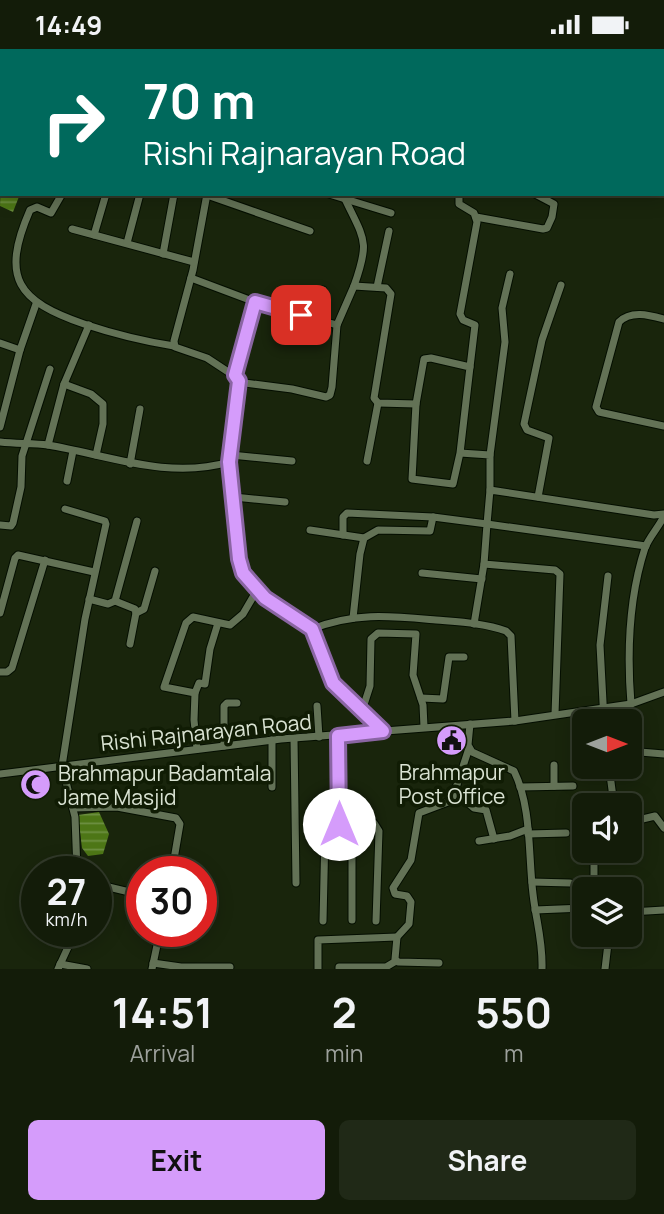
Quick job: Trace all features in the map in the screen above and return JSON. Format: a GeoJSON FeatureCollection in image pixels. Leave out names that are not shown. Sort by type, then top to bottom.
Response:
{"type":"FeatureCollection","features":[{"type":"Feature","properties":{"kind":"street"},"geometry":{"type":"LineString","coordinates":[[61,196],[51,213],[37,208],[30,210],[13,246],[12,264],[16,277],[26,296],[36,304],[122,337],[174,346],[207,358],[237,378],[321,397],[330,395],[337,325],[364,258],[364,239],[345,199]]}},
{"type":"Feature","properties":{"kind":"street"},"geometry":{"type":"LineString","coordinates":[[94,235],[105,196]]}},
{"type":"Feature","properties":{"kind":"street"},"geometry":{"type":"LineString","coordinates":[[127,243],[140,196]]}},
{"type":"Feature","properties":{"kind":"street"},"geometry":{"type":"LineString","coordinates":[[163,254],[174,196]]}},
{"type":"Feature","properties":{"kind":"street"},"geometry":{"type":"LineString","coordinates":[[174,346],[207,196]]}},
{"type":"Feature","properties":{"kind":"street"},"geometry":{"type":"LineString","coordinates":[[210,196],[310,231]]}},
{"type":"Feature","properties":{"kind":"street"},"geometry":{"type":"LineString","coordinates":[[335,196],[391,213]]}},
{"type":"Feature","properties":{"kind":"street"},"geometry":{"type":"LineString","coordinates":[[459,196],[459,204],[470,209],[476,217],[543,229],[547,228],[552,217],[554,204],[539,196]]}},
{"type":"Feature","properties":{"kind":"street"},"geometry":{"type":"LineString","coordinates":[[470,367],[431,358],[424,359],[416,404],[412,479],[453,484],[460,453],[475,325],[463,320],[460,314],[476,217]]}},
{"type":"Feature","properties":{"kind":"street"},"geometry":{"type":"LineString","coordinates":[[72,229],[194,262]]}},
{"type":"Feature","properties":{"kind":"street"},"geometry":{"type":"LineString","coordinates":[[377,287],[389,231]]}},
{"type":"Feature","properties":{"kind":"street"},"geometry":{"type":"LineString","coordinates":[[474,624],[484,564],[490,490],[489,455],[505,342],[502,308],[510,274]]}},
{"type":"Feature","properties":{"kind":"street"},"geometry":{"type":"LineString","coordinates":[[191,278],[255,302],[337,325]]}},
{"type":"Feature","properties":{"kind":"street"},"geometry":{"type":"LineString","coordinates":[[538,497],[549,438],[527,430],[524,423],[542,340],[561,285]]}},
{"type":"Feature","properties":{"kind":"street"},"geometry":{"type":"LineString","coordinates":[[354,286],[386,288],[391,294],[367,461]]}},
{"type":"Feature","properties":{"kind":"street"},"geometry":{"type":"LineString","coordinates":[[301,315],[306,299],[318,302],[323,290]]}},
{"type":"Feature","properties":{"kind":"street"},"geometry":{"type":"LineString","coordinates":[[255,302],[237,378],[230,458],[239,559],[243,573],[257,590],[278,608],[312,629],[333,683],[383,731]]}},
{"type":"Feature","properties":{"kind":"street"},"geometry":{"type":"LineString","coordinates":[[0,427],[20,350],[36,304]]}},
{"type":"Feature","properties":{"kind":"street"},"geometry":{"type":"LineString","coordinates":[[664,319],[633,315],[624,317],[619,322],[596,407],[600,412],[664,426]]}},
{"type":"Feature","properties":{"kind":"street"},"geometry":{"type":"LineString","coordinates":[[48,445],[64,384],[89,325]]}},
{"type":"Feature","properties":{"kind":"street"},"geometry":{"type":"LineString","coordinates":[[0,343],[20,350]]}},
{"type":"Feature","properties":{"kind":"street"},"geometry":{"type":"LineString","coordinates":[[0,525],[13,523],[21,487],[20,464],[50,369]]}},
{"type":"Feature","properties":{"kind":"street"},"geometry":{"type":"LineString","coordinates":[[64,384],[99,398],[103,404],[103,424],[96,455]]}},
{"type":"Feature","properties":{"kind":"street"},"geometry":{"type":"LineString","coordinates":[[377,403],[416,404]]}},
{"type":"Feature","properties":{"kind":"street"},"geometry":{"type":"LineString","coordinates":[[130,464],[139,409]]}},
{"type":"Feature","properties":{"kind":"street"},"geometry":{"type":"LineString","coordinates":[[0,442],[48,445],[130,464],[196,467],[230,458],[292,461]]}},
{"type":"Feature","properties":{"kind":"street"},"geometry":{"type":"LineString","coordinates":[[67,481],[73,451]]}},
{"type":"Feature","properties":{"kind":"street"},"geometry":{"type":"LineString","coordinates":[[460,453],[489,455]]}},
{"type":"Feature","properties":{"kind":"street"},"geometry":{"type":"LineString","coordinates":[[490,490],[664,515],[661,527],[646,546],[630,627],[628,663],[631,704]]}},
{"type":"Feature","properties":{"kind":"street"},"geometry":{"type":"LineString","coordinates":[[234,497],[285,502]]}},
{"type":"Feature","properties":{"kind":"street"},"geometry":{"type":"LineString","coordinates":[[65,509],[105,521],[106,530],[94,572],[62,766],[74,808],[77,856]]}},
{"type":"Feature","properties":{"kind":"street"},"geometry":{"type":"LineString","coordinates":[[343,535],[343,517],[347,513],[433,517],[646,546]]}},
{"type":"Feature","properties":{"kind":"street"},"geometry":{"type":"LineString","coordinates":[[310,530],[364,538],[378,530],[430,531],[433,517]]}},
{"type":"Feature","properties":{"kind":"street"},"geometry":{"type":"LineString","coordinates":[[115,601],[137,521]]}},
{"type":"Feature","properties":{"kind":"street"},"geometry":{"type":"LineString","coordinates":[[353,618],[364,538]]}},
{"type":"Feature","properties":{"kind":"street"},"geometry":{"type":"LineString","coordinates":[[0,613],[15,558],[22,555],[94,572]]}},
{"type":"Feature","properties":{"kind":"street"},"geometry":{"type":"LineString","coordinates":[[0,672],[12,669],[45,560]]}},
{"type":"Feature","properties":{"kind":"street"},"geometry":{"type":"LineString","coordinates":[[484,564],[555,570],[560,574],[555,715]]}},
{"type":"Feature","properties":{"kind":"street"},"geometry":{"type":"LineString","coordinates":[[136,613],[144,609],[155,571]]}},
{"type":"Feature","properties":{"kind":"street"},"geometry":{"type":"LineString","coordinates":[[422,573],[482,579]]}},
{"type":"Feature","properties":{"kind":"street"},"geometry":{"type":"LineString","coordinates":[[603,708],[600,645],[608,576]]}},
{"type":"Feature","properties":{"kind":"street"},"geometry":{"type":"LineString","coordinates":[[195,693],[164,687],[188,619],[193,617],[230,625],[235,622],[257,590]]}},
{"type":"Feature","properties":{"kind":"street"},"geometry":{"type":"LineString","coordinates":[[89,599],[108,604],[115,601],[135,610],[136,613]]}},
{"type":"Feature","properties":{"kind":"street"},"geometry":{"type":"LineString","coordinates":[[130,644],[136,613]]}},
{"type":"Feature","properties":{"kind":"street"},"geometry":{"type":"LineString","coordinates":[[312,629],[332,621],[392,615],[474,624],[506,631],[511,636],[515,721]]}},
{"type":"Feature","properties":{"kind":"street"},"geometry":{"type":"LineString","coordinates":[[197,749],[195,693],[199,683],[205,684],[210,649],[218,623]]}},
{"type":"Feature","properties":{"kind":"street"},"geometry":{"type":"LineString","coordinates":[[362,711],[370,686],[371,639],[378,633],[416,634],[413,675],[421,698],[425,727]]}},
{"type":"Feature","properties":{"kind":"street"},"geometry":{"type":"LineString","coordinates":[[421,698],[443,699],[449,657],[464,657]]}},
{"type":"Feature","properties":{"kind":"street","name":"Rishi Rajnarayan Road"},"geometry":{"type":"LineString","coordinates":[[0,775],[272,740],[515,721],[631,704],[664,692]]}},
{"type":"Feature","properties":{"kind":"street"},"geometry":{"type":"LineString","coordinates":[[225,746],[225,706],[227,703],[237,703]]}},
{"type":"Feature","properties":{"kind":"street"},"geometry":{"type":"LineString","coordinates":[[317,706],[319,737]]}},
{"type":"Feature","properties":{"kind":"street"},"geometry":{"type":"LineString","coordinates":[[396,961],[394,952],[397,937],[409,924],[411,902],[407,896],[395,894],[393,888],[411,860],[416,818],[422,811],[448,802],[455,792],[469,748],[470,724]]}},
{"type":"Feature","properties":{"kind":"street"},"geometry":{"type":"LineString","coordinates":[[338,736],[339,824]]}},
{"type":"Feature","properties":{"kind":"street"},"geometry":{"type":"LineString","coordinates":[[294,739],[296,884]]}},
{"type":"Feature","properties":{"kind":"street"},"geometry":{"type":"LineString","coordinates":[[272,740],[272,787]]}},
{"type":"Feature","properties":{"kind":"street"},"geometry":{"type":"LineString","coordinates":[[469,748],[472,753],[514,771],[520,787],[528,832],[535,910],[542,941],[541,969]]}},
{"type":"Feature","properties":{"kind":"street"},"geometry":{"type":"LineString","coordinates":[[642,753],[664,754]]}},
{"type":"Feature","properties":{"kind":"street"},"geometry":{"type":"LineString","coordinates":[[554,765],[554,786]]}},
{"type":"Feature","properties":{"kind":"street"},"geometry":{"type":"LineString","coordinates":[[520,787],[573,786]]}},
{"type":"Feature","properties":{"kind":"street"},"geometry":{"type":"LineString","coordinates":[[455,792],[474,808],[486,810],[495,839]]}},
{"type":"Feature","properties":{"kind":"street"},"geometry":{"type":"LineString","coordinates":[[74,808],[117,807],[176,818],[180,824],[175,856]]}},
{"type":"Feature","properties":{"kind":"street"},"geometry":{"type":"LineString","coordinates":[[642,819],[655,816],[664,828]]}},
{"type":"Feature","properties":{"kind":"street"},"geometry":{"type":"LineString","coordinates":[[323,921],[326,828],[339,824],[374,823],[379,831],[376,921]]}},
{"type":"Feature","properties":{"kind":"street"},"geometry":{"type":"LineString","coordinates":[[352,824],[352,920]]}},
{"type":"Feature","properties":{"kind":"street"},"geometry":{"type":"LineString","coordinates":[[479,841],[528,832],[566,833]]}},
{"type":"Feature","properties":{"kind":"street"},"geometry":{"type":"LineString","coordinates":[[532,883],[570,884]]}},
{"type":"Feature","properties":{"kind":"street"},"geometry":{"type":"LineString","coordinates":[[535,910],[572,908]]}},
{"type":"Feature","properties":{"kind":"street"},"geometry":{"type":"LineString","coordinates":[[642,911],[664,910]]}},
{"type":"Feature","properties":{"kind":"street"},"geometry":{"type":"LineString","coordinates":[[318,969],[318,940],[397,937]]}},
{"type":"Feature","properties":{"kind":"street"},"geometry":{"type":"LineString","coordinates":[[68,947],[59,967],[87,969]]}},
{"type":"Feature","properties":{"kind":"street"},"geometry":{"type":"LineString","coordinates":[[156,947],[152,966],[206,969],[230,967]]}},
{"type":"Feature","properties":{"kind":"street"},"geometry":{"type":"LineString","coordinates":[[605,969],[608,947]]}},
{"type":"Feature","properties":{"kind":"street"},"geometry":{"type":"LineString","coordinates":[[339,969],[386,967],[396,961],[439,963]]}},
{"type":"Feature","properties":{"kind":"shaded area"},"geometry":{"type":"Polygon","coordinates":[[[0,196],[19,196],[13,212],[0,206],[0,196]]]}},
{"type":"Feature","properties":{"kind":"shaded area"},"geometry":{"type":"Polygon","coordinates":[[[99,812],[109,834],[103,854],[88,856],[82,848],[78,815],[99,812]]]}},
{"type":"Feature","properties":{"kind":"place","name":"Brahmapur Post Office"},"geometry":{"type":"Point","coordinates":[452,740]}},
{"type":"Feature","properties":{"kind":"place","name":"Brahmapur Badamtala Jame Masjid"},"geometry":{"type":"Point","coordinates":[35,785]}},
{"type":"Feature","properties":{"kind":"route"},"geometry":{"type":"LineString","coordinates":[[301,315],[255,302],[235,375],[239,381],[229,462],[239,559],[243,573],[265,598],[312,629],[333,683],[383,731],[338,736],[339,824]]}}]}
